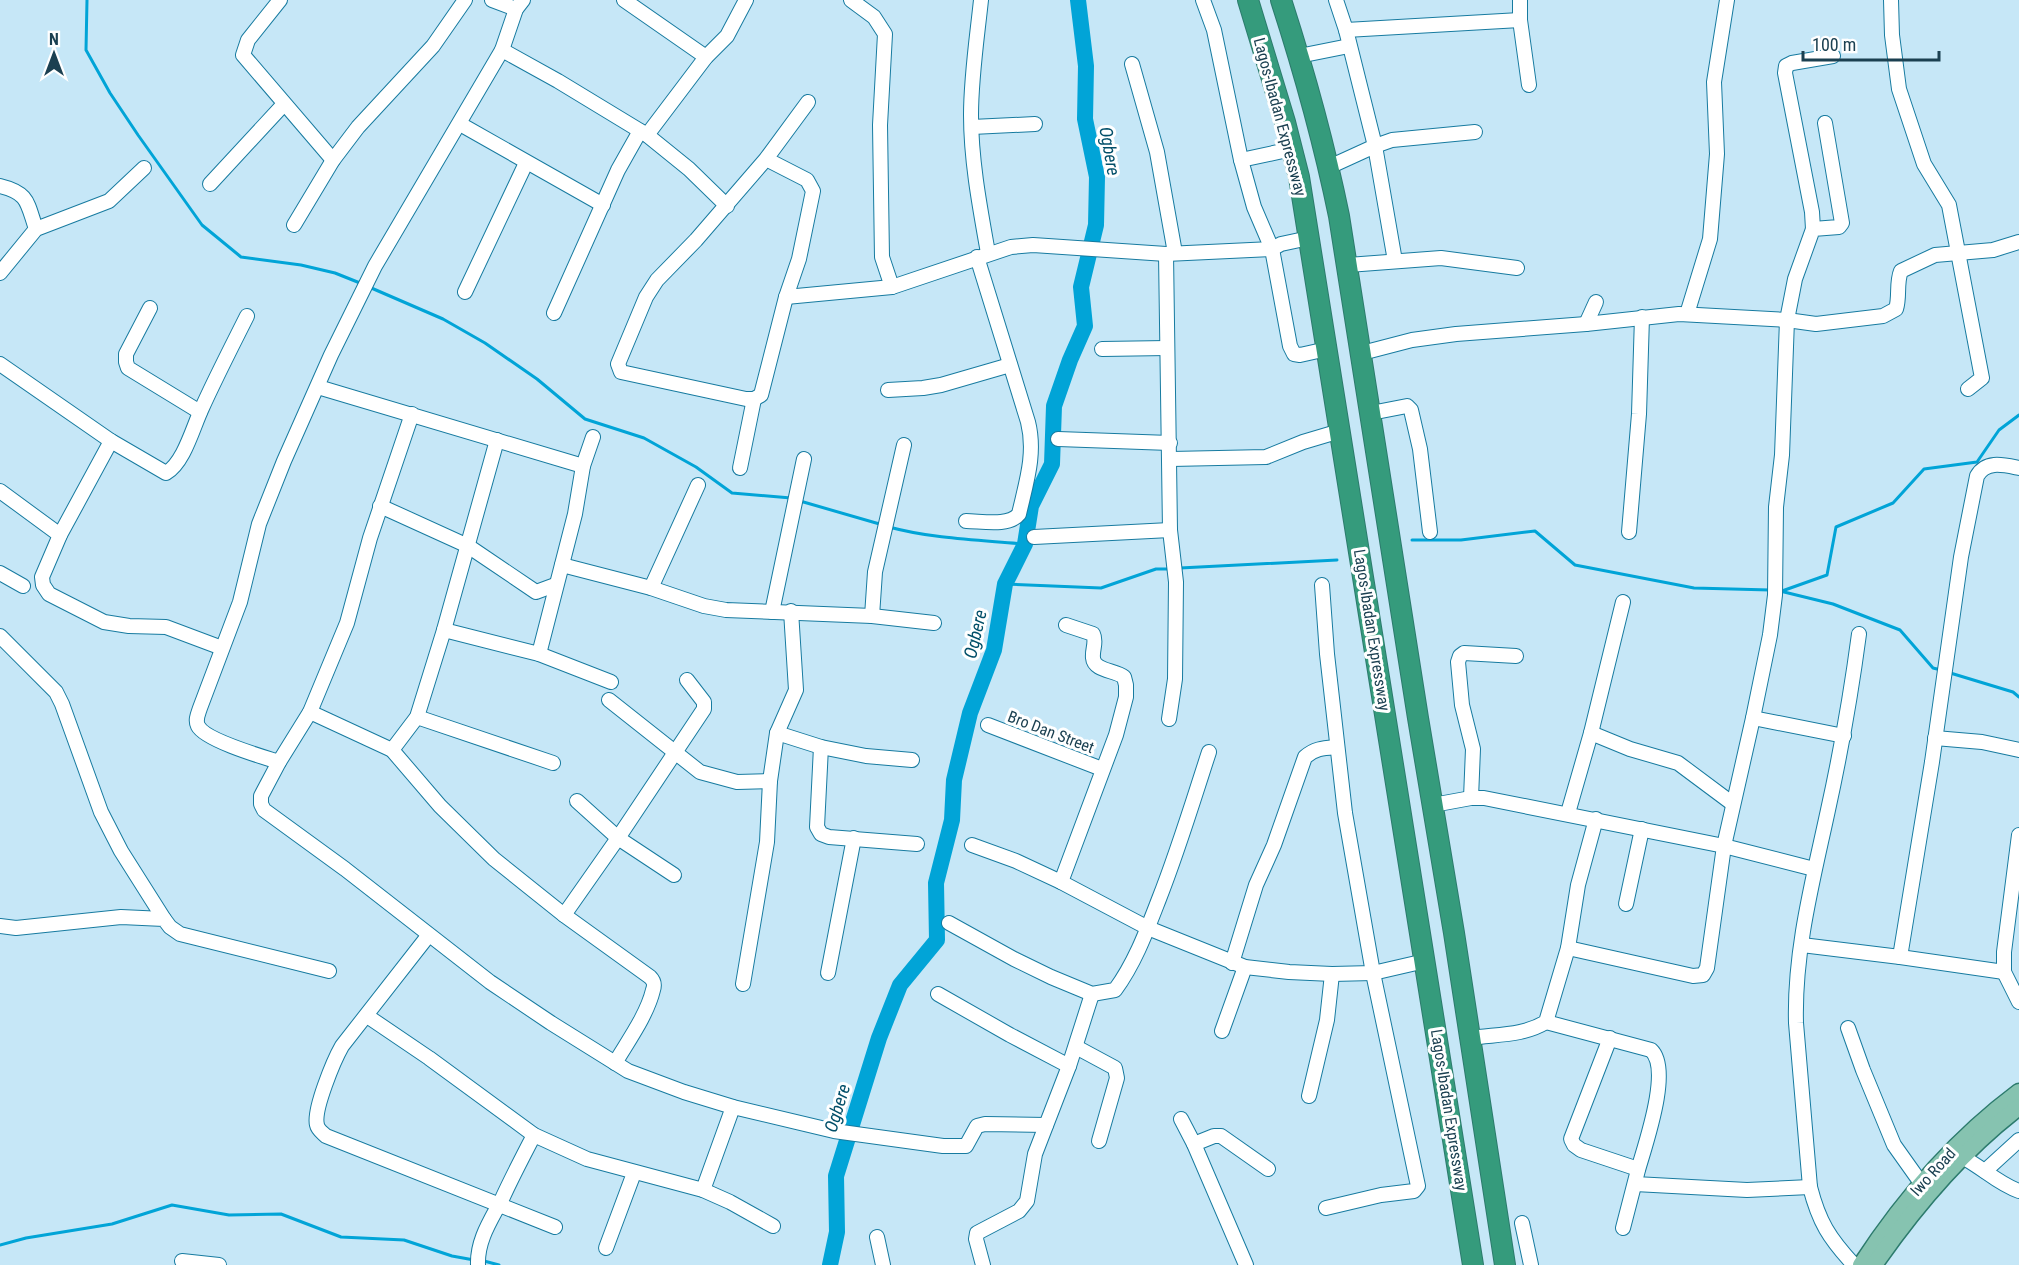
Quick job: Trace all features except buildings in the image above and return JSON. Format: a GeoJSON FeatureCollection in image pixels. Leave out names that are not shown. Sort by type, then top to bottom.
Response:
{"type":"FeatureCollection","features":[{"type":"Feature","properties":{"kind":"highway","name":"Lagos-Ibadan Expressway"},"geometry":{"type":"LineString","coordinates":[[1248,0],[1299,177],[1473,1265]]}},
{"type":"Feature","properties":{"kind":"highway","name":"Lagos-Ibadan Expressway"},"geometry":{"type":"LineString","coordinates":[[1281,0],[1299,56],[1329,167],[1348,265],[1505,1265]]}},
{"type":"Feature","properties":{"kind":"main road","name":"Iwo Road"},"geometry":{"type":"LineString","coordinates":[[1861,1265],[1875,1243],[1922,1183],[1966,1137],[2019,1092]]}},
{"type":"Feature","properties":{"kind":"main road","name":"Iwo Road"},"geometry":{"type":"LineString","coordinates":[[1874,1265],[1919,1204],[1962,1156],[2019,1107]]}},
{"type":"Feature","properties":{"kind":"street"},"geometry":{"type":"LineString","coordinates":[[280,0],[248,40],[243,55],[333,160]]}},
{"type":"Feature","properties":{"kind":"street"},"geometry":{"type":"LineString","coordinates":[[294,225],[333,160],[358,127],[433,46],[465,0]]}},
{"type":"Feature","properties":{"kind":"street"},"geometry":{"type":"LineString","coordinates":[[279,762],[217,740],[198,728],[196,720],[240,602],[259,524],[331,355],[375,266],[502,50],[520,5],[492,0]]}},
{"type":"Feature","properties":{"kind":"street"},"geometry":{"type":"LineString","coordinates":[[624,0],[706,57]]}},
{"type":"Feature","properties":{"kind":"street"},"geometry":{"type":"LineString","coordinates":[[554,313],[618,170],[644,133],[706,57],[727,36],[746,0]]}},
{"type":"Feature","properties":{"kind":"street"},"geometry":{"type":"LineString","coordinates":[[850,0],[874,17],[885,34],[880,125],[882,257],[892,287]]}},
{"type":"Feature","properties":{"kind":"street"},"geometry":{"type":"LineString","coordinates":[[966,521],[1016,519],[1032,450],[1032,438],[1010,364],[983,255],[972,127],[972,85],[981,0]]}},
{"type":"Feature","properties":{"kind":"street"},"geometry":{"type":"LineString","coordinates":[[1203,0],[1214,30],[1241,160],[1254,207],[1272,249],[1290,346],[1294,354],[1300,355],[1327,349]]}},
{"type":"Feature","properties":{"kind":"street"},"geometry":{"type":"LineString","coordinates":[[1336,0],[1346,30],[1375,146],[1395,261]]}},
{"type":"Feature","properties":{"kind":"street"},"geometry":{"type":"LineString","coordinates":[[1521,0],[1520,20],[1529,85]]}},
{"type":"Feature","properties":{"kind":"street"},"geometry":{"type":"LineString","coordinates":[[1687,314],[1710,239],[1718,154],[1714,82],[1727,0]]}},
{"type":"Feature","properties":{"kind":"street"},"geometry":{"type":"LineString","coordinates":[[1891,0],[1892,35],[1899,89],[1924,164],[1948,206],[1959,252],[1982,378],[1968,389]]}},
{"type":"Feature","properties":{"kind":"street"},"geometry":{"type":"LineString","coordinates":[[1346,30],[1520,20]]}},
{"type":"Feature","properties":{"kind":"street"},"geometry":{"type":"LineString","coordinates":[[1299,56],[1349,46]]}},
{"type":"Feature","properties":{"kind":"street"},"geometry":{"type":"LineString","coordinates":[[502,50],[644,133],[689,169],[727,206]]}},
{"type":"Feature","properties":{"kind":"street"},"geometry":{"type":"LineString","coordinates":[[1568,948],[1693,976],[1703,975],[1707,968],[1724,846],[1754,718],[1770,635],[1774,589],[1776,507],[1782,455],[1787,320],[1795,279],[1813,230],[1812,212],[1785,73],[1786,66],[1792,63],[1833,56]]}},
{"type":"Feature","properties":{"kind":"street"},"geometry":{"type":"LineString","coordinates":[[1132,64],[1157,152],[1170,253],[1167,348],[1171,459],[1170,530],[1176,582],[1174,679],[1169,719]]}},
{"type":"Feature","properties":{"kind":"street"},"geometry":{"type":"LineString","coordinates":[[766,159],[807,180],[813,191],[799,259],[786,297],[761,395],[754,399],[690,388],[621,372],[618,367],[642,305],[657,280],[727,206],[766,159],[808,102]]}},
{"type":"Feature","properties":{"kind":"street"},"geometry":{"type":"LineString","coordinates":[[210,184],[284,104]]}},
{"type":"Feature","properties":{"kind":"street"},"geometry":{"type":"LineString","coordinates":[[460,123],[526,163],[603,205]]}},
{"type":"Feature","properties":{"kind":"street"},"geometry":{"type":"LineString","coordinates":[[1813,230],[1839,227],[1842,223],[1825,123]]}},
{"type":"Feature","properties":{"kind":"street"},"geometry":{"type":"LineString","coordinates":[[972,127],[1035,124]]}},
{"type":"Feature","properties":{"kind":"street"},"geometry":{"type":"LineString","coordinates":[[1329,167],[1392,140],[1474,132]]}},
{"type":"Feature","properties":{"kind":"street"},"geometry":{"type":"LineString","coordinates":[[1241,160],[1292,149]]}},
{"type":"Feature","properties":{"kind":"street"},"geometry":{"type":"LineString","coordinates":[[465,292],[526,163]]}},
{"type":"Feature","properties":{"kind":"street"},"geometry":{"type":"LineString","coordinates":[[0,273],[36,229],[110,201],[144,168]]}},
{"type":"Feature","properties":{"kind":"street"},"geometry":{"type":"LineString","coordinates":[[0,186],[15,189],[22,194],[36,229]]}},
{"type":"Feature","properties":{"kind":"street"},"geometry":{"type":"LineString","coordinates":[[786,297],[892,287],[1011,247],[1033,245],[1170,253],[1272,249],[1281,244],[1309,238]]}},
{"type":"Feature","properties":{"kind":"street"},"geometry":{"type":"LineString","coordinates":[[1362,353],[1412,340],[1456,334],[1586,324],[1642,317],[1687,314],[1816,324],[1883,316],[1896,309],[1899,300],[1901,271],[1935,255],[1993,250],[2019,242]]}},
{"type":"Feature","properties":{"kind":"street"},"geometry":{"type":"LineString","coordinates":[[1348,265],[1441,258],[1517,268]]}},
{"type":"Feature","properties":{"kind":"street"},"geometry":{"type":"LineString","coordinates":[[1586,324],[1596,302]]}},
{"type":"Feature","properties":{"kind":"street"},"geometry":{"type":"LineString","coordinates":[[150,308],[126,354],[128,368],[200,412]]}},
{"type":"Feature","properties":{"kind":"street"},"geometry":{"type":"LineString","coordinates":[[0,364],[111,441],[166,473],[172,469],[185,447],[247,315]]}},
{"type":"Feature","properties":{"kind":"street"},"geometry":{"type":"LineString","coordinates":[[1629,532],[1639,414],[1642,317]]}},
{"type":"Feature","properties":{"kind":"street"},"geometry":{"type":"LineString","coordinates":[[1102,349],[1167,348]]}},
{"type":"Feature","properties":{"kind":"street"},"geometry":{"type":"LineString","coordinates":[[888,390],[941,385],[1010,364]]}},
{"type":"Feature","properties":{"kind":"street"},"geometry":{"type":"LineString","coordinates":[[318,387],[583,466]]}},
{"type":"Feature","properties":{"kind":"street"},"geometry":{"type":"LineString","coordinates":[[740,468],[754,399]]}},
{"type":"Feature","properties":{"kind":"street"},"geometry":{"type":"LineString","coordinates":[[1371,413],[1398,406],[1407,406],[1411,410],[1420,449],[1430,532]]}},
{"type":"Feature","properties":{"kind":"street"},"geometry":{"type":"LineString","coordinates":[[412,414],[380,506],[347,623],[310,712],[261,796],[264,810],[345,869],[428,936],[490,982],[542,1018],[643,1078],[733,1107],[834,1131],[943,1146],[966,1146],[976,1126],[985,1124],[1046,1125]]}},
{"type":"Feature","properties":{"kind":"street"},"geometry":{"type":"LineString","coordinates":[[1171,459],[1266,457],[1303,442],[1340,431]]}},
{"type":"Feature","properties":{"kind":"street"},"geometry":{"type":"LineString","coordinates":[[538,654],[575,514],[583,466],[593,436]]}},
{"type":"Feature","properties":{"kind":"street"},"geometry":{"type":"LineString","coordinates":[[1058,439],[1170,443]]}},
{"type":"Feature","properties":{"kind":"street"},"geometry":{"type":"LineString","coordinates":[[393,750],[417,717],[444,630],[497,440]]}},
{"type":"Feature","properties":{"kind":"street"},"geometry":{"type":"LineString","coordinates":[[111,441],[60,535],[42,577],[43,585],[49,594],[104,622],[129,626],[166,627],[222,648]]}},
{"type":"Feature","properties":{"kind":"street"},"geometry":{"type":"LineString","coordinates":[[872,616],[875,572],[904,445]]}},
{"type":"Feature","properties":{"kind":"street"},"geometry":{"type":"LineString","coordinates":[[772,612],[804,459]]}},
{"type":"Feature","properties":{"kind":"street"},"geometry":{"type":"LineString","coordinates":[[1899,957],[1935,738],[1961,557],[1977,476],[1981,469],[1990,465],[2019,468]]}},
{"type":"Feature","properties":{"kind":"street"},"geometry":{"type":"LineString","coordinates":[[651,588],[698,485]]}},
{"type":"Feature","properties":{"kind":"street"},"geometry":{"type":"LineString","coordinates":[[0,491],[60,535]]}},
{"type":"Feature","properties":{"kind":"street"},"geometry":{"type":"LineString","coordinates":[[380,506],[468,546],[536,592],[555,585]]}},
{"type":"Feature","properties":{"kind":"street"},"geometry":{"type":"LineString","coordinates":[[1034,537],[1170,530]]}},
{"type":"Feature","properties":{"kind":"street"},"geometry":{"type":"LineString","coordinates":[[562,565],[651,588],[704,606],[726,610],[872,616],[934,623]]}},
{"type":"Feature","properties":{"kind":"street"},"geometry":{"type":"LineString","coordinates":[[0,573],[23,586]]}},
{"type":"Feature","properties":{"kind":"street"},"geometry":{"type":"LineString","coordinates":[[1322,585],[1327,654],[1345,813],[1373,973],[1418,1186],[1414,1191],[1381,1194],[1326,1208]]}},
{"type":"Feature","properties":{"kind":"street"},"geometry":{"type":"LineString","coordinates":[[1568,813],[1591,733],[1623,602]]}},
{"type":"Feature","properties":{"kind":"street"},"geometry":{"type":"LineString","coordinates":[[743,984],[767,842],[770,781],[777,733],[796,690],[791,611]]}},
{"type":"Feature","properties":{"kind":"street"},"geometry":{"type":"LineString","coordinates":[[1061,882],[1116,735],[1126,697],[1124,677],[1098,667],[1094,663],[1092,655],[1096,639],[1093,634],[1066,625]]}},
{"type":"Feature","properties":{"kind":"street"},"geometry":{"type":"LineString","coordinates":[[444,630],[538,654],[611,682]]}},
{"type":"Feature","properties":{"kind":"street"},"geometry":{"type":"LineString","coordinates":[[1854,1265],[1826,1231],[1816,1212],[1810,1187],[1795,997],[1814,868],[1844,736],[1859,634]]}},
{"type":"Feature","properties":{"kind":"street"},"geometry":{"type":"LineString","coordinates":[[0,636],[56,692],[101,812],[121,851],[170,927],[180,934],[329,971]]}},
{"type":"Feature","properties":{"kind":"street"},"geometry":{"type":"LineString","coordinates":[[1471,798],[1473,749],[1462,705],[1458,662],[1464,653],[1516,656]]}},
{"type":"Feature","properties":{"kind":"street"},"geometry":{"type":"LineString","coordinates":[[564,915],[704,709],[704,702],[687,680]]}},
{"type":"Feature","properties":{"kind":"street"},"geometry":{"type":"LineString","coordinates":[[609,700],[700,772],[737,782],[770,781]]}},
{"type":"Feature","properties":{"kind":"street"},"geometry":{"type":"LineString","coordinates":[[310,712],[393,750],[440,806],[494,860],[564,915],[651,977],[654,981],[654,989],[615,1063]]}},
{"type":"Feature","properties":{"kind":"street"},"geometry":{"type":"LineString","coordinates":[[417,717],[553,763]]}},
{"type":"Feature","properties":{"kind":"street"},"geometry":{"type":"LineString","coordinates":[[1754,718],[1844,736]]}},
{"type":"Feature","properties":{"kind":"street","name":"Bro Dan Street"},"geometry":{"type":"LineString","coordinates":[[988,725],[1102,769]]}},
{"type":"Feature","properties":{"kind":"street"},"geometry":{"type":"LineString","coordinates":[[777,733],[821,747],[866,756],[912,760]]}},
{"type":"Feature","properties":{"kind":"street"},"geometry":{"type":"LineString","coordinates":[[1591,733],[1630,749],[1678,763],[1733,804]]}},
{"type":"Feature","properties":{"kind":"street"},"geometry":{"type":"LineString","coordinates":[[1935,738],[1982,742],[2019,750]]}},
{"type":"Feature","properties":{"kind":"street"},"geometry":{"type":"LineString","coordinates":[[821,747],[817,827],[821,834],[829,837],[917,844]]}},
{"type":"Feature","properties":{"kind":"street"},"geometry":{"type":"LineString","coordinates":[[1222,1031],[1256,885],[1274,845],[1305,757],[1321,748],[1337,747]]}},
{"type":"Feature","properties":{"kind":"street"},"geometry":{"type":"LineString","coordinates":[[949,923],[1014,959],[1092,994],[1115,990],[1125,976],[1148,928],[1179,848],[1209,752]]}},
{"type":"Feature","properties":{"kind":"street"},"geometry":{"type":"LineString","coordinates":[[1432,805],[1484,798],[1724,846],[1814,868]]}},
{"type":"Feature","properties":{"kind":"street"},"geometry":{"type":"LineString","coordinates":[[577,801],[618,838],[674,875]]}},
{"type":"Feature","properties":{"kind":"street"},"geometry":{"type":"LineString","coordinates":[[1470,1038],[1522,1033],[1546,1022],[1568,948],[1578,885],[1596,819]]}},
{"type":"Feature","properties":{"kind":"street"},"geometry":{"type":"LineString","coordinates":[[1626,904],[1642,829]]}},
{"type":"Feature","properties":{"kind":"street"},"geometry":{"type":"LineString","coordinates":[[2019,835],[2004,952],[2004,972],[2019,1002]]}},
{"type":"Feature","properties":{"kind":"street"},"geometry":{"type":"LineString","coordinates":[[828,973],[854,838]]}},
{"type":"Feature","properties":{"kind":"street"},"geometry":{"type":"LineString","coordinates":[[972,845],[1016,861],[1148,928],[1238,965],[1288,972],[1332,974],[1373,973],[1425,962]]}},
{"type":"Feature","properties":{"kind":"street"},"geometry":{"type":"LineString","coordinates":[[0,926],[16,928],[121,917],[164,920]]}},
{"type":"Feature","properties":{"kind":"street"},"geometry":{"type":"LineString","coordinates":[[428,936],[342,1046],[335,1059],[318,1108],[316,1123],[326,1136],[555,1227]]}},
{"type":"Feature","properties":{"kind":"street"},"geometry":{"type":"LineString","coordinates":[[1802,945],[2004,972]]}},
{"type":"Feature","properties":{"kind":"street"},"geometry":{"type":"LineString","coordinates":[[1309,1096],[1327,1020],[1332,974]]}},
{"type":"Feature","properties":{"kind":"street"},"geometry":{"type":"LineString","coordinates":[[938,994],[1070,1066]]}},
{"type":"Feature","properties":{"kind":"street"},"geometry":{"type":"LineString","coordinates":[[983,1265],[976,1239],[977,1233],[1024,1206],[1027,1201],[1035,1154],[1070,1066],[1092,994]]}},
{"type":"Feature","properties":{"kind":"street"},"geometry":{"type":"LineString","coordinates":[[367,1016],[534,1135],[587,1159],[703,1190],[773,1226]]}},
{"type":"Feature","properties":{"kind":"street"},"geometry":{"type":"LineString","coordinates":[[1546,1022],[1651,1050],[1657,1055],[1659,1063],[1657,1101],[1649,1138],[1638,1169],[1623,1228]]}},
{"type":"Feature","properties":{"kind":"street"},"geometry":{"type":"LineString","coordinates":[[1848,1028],[1894,1145],[1922,1183]]}},
{"type":"Feature","properties":{"kind":"street"},"geometry":{"type":"LineString","coordinates":[[1610,1038],[1571,1139],[1574,1145],[1581,1150],[1638,1169]]}},
{"type":"Feature","properties":{"kind":"street"},"geometry":{"type":"LineString","coordinates":[[1076,1047],[1117,1071],[1099,1141]]}},
{"type":"Feature","properties":{"kind":"street"},"geometry":{"type":"LineString","coordinates":[[703,1190],[733,1107]]}},
{"type":"Feature","properties":{"kind":"street"},"geometry":{"type":"LineString","coordinates":[[1180,1119],[1194,1144],[1246,1265]]}},
{"type":"Feature","properties":{"kind":"street"},"geometry":{"type":"LineString","coordinates":[[478,1261],[486,1225],[534,1135]]}},
{"type":"Feature","properties":{"kind":"street"},"geometry":{"type":"LineString","coordinates":[[1194,1144],[1214,1136],[1221,1136],[1268,1169]]}},
{"type":"Feature","properties":{"kind":"street"},"geometry":{"type":"LineString","coordinates":[[1984,1171],[2019,1140]]}},
{"type":"Feature","properties":{"kind":"street"},"geometry":{"type":"LineString","coordinates":[[1962,1156],[2019,1191]]}},
{"type":"Feature","properties":{"kind":"street"},"geometry":{"type":"LineString","coordinates":[[606,1248],[634,1173]]}},
{"type":"Feature","properties":{"kind":"street"},"geometry":{"type":"LineString","coordinates":[[1635,1184],[1747,1190],[1810,1187]]}},
{"type":"Feature","properties":{"kind":"street"},"geometry":{"type":"LineString","coordinates":[[1522,1223],[1531,1265]]}},
{"type":"Feature","properties":{"kind":"street"},"geometry":{"type":"LineString","coordinates":[[877,1237],[883,1265]]}},
{"type":"Feature","properties":{"kind":"street"},"geometry":{"type":"LineString","coordinates":[[182,1261],[219,1265]]}},
{"type":"Feature","properties":{"kind":"waterway"},"geometry":{"type":"LineString","coordinates":[[87,0],[86,50],[110,93],[202,225],[241,257],[301,265],[335,273],[360,283]]}},
{"type":"Feature","properties":{"kind":"waterway","name":"Ogbere"},"geometry":{"type":"LineString","coordinates":[[830,1265],[837,1232],[836,1176],[879,1038],[900,985],[937,940],[936,883],[952,820],[954,780],[970,713],[994,650],[1005,584],[1025,544],[1031,506],[1052,464],[1054,406],[1085,326],[1081,287],[1096,225],[1097,177],[1085,119],[1086,66],[1078,0]]}},
{"type":"Feature","properties":{"kind":"waterway"},"geometry":{"type":"LineString","coordinates":[[369,287],[443,319],[485,343],[537,379],[585,419],[644,438],[696,467],[732,493],[791,498]]}},
{"type":"Feature","properties":{"kind":"waterway"},"geometry":{"type":"LineString","coordinates":[[1782,591],[1827,575],[1836,527],[1893,503],[1924,469],[1977,462],[1999,430],[2019,415]]}},
{"type":"Feature","properties":{"kind":"waterway"},"geometry":{"type":"LineString","coordinates":[[800,501],[883,525]]}},
{"type":"Feature","properties":{"kind":"waterway"},"geometry":{"type":"LineString","coordinates":[[889,527],[940,537],[1025,544]]}},
{"type":"Feature","properties":{"kind":"waterway"},"geometry":{"type":"LineString","coordinates":[[1412,540],[1461,540],[1535,531],[1575,565],[1694,588],[1770,590]]}},
{"type":"Feature","properties":{"kind":"waterway"},"geometry":{"type":"LineString","coordinates":[[1180,568],[1337,560]]}},
{"type":"Feature","properties":{"kind":"waterway"},"geometry":{"type":"LineString","coordinates":[[1005,584],[1101,588],[1156,569],[1170,569]]}},
{"type":"Feature","properties":{"kind":"waterway"},"geometry":{"type":"LineString","coordinates":[[1780,591],[1833,604],[1900,630],[1933,668],[1941,670]]}},
{"type":"Feature","properties":{"kind":"waterway"},"geometry":{"type":"LineString","coordinates":[[1947,672],[2013,692],[2019,697]]}},
{"type":"Feature","properties":{"kind":"waterway"},"geometry":{"type":"LineString","coordinates":[[0,1245],[26,1238],[112,1224],[172,1205],[229,1215],[281,1214],[341,1237],[404,1240],[452,1256],[474,1260]]}},
{"type":"Feature","properties":{"kind":"waterway"},"geometry":{"type":"LineString","coordinates":[[484,1261],[499,1265]]}}]}
